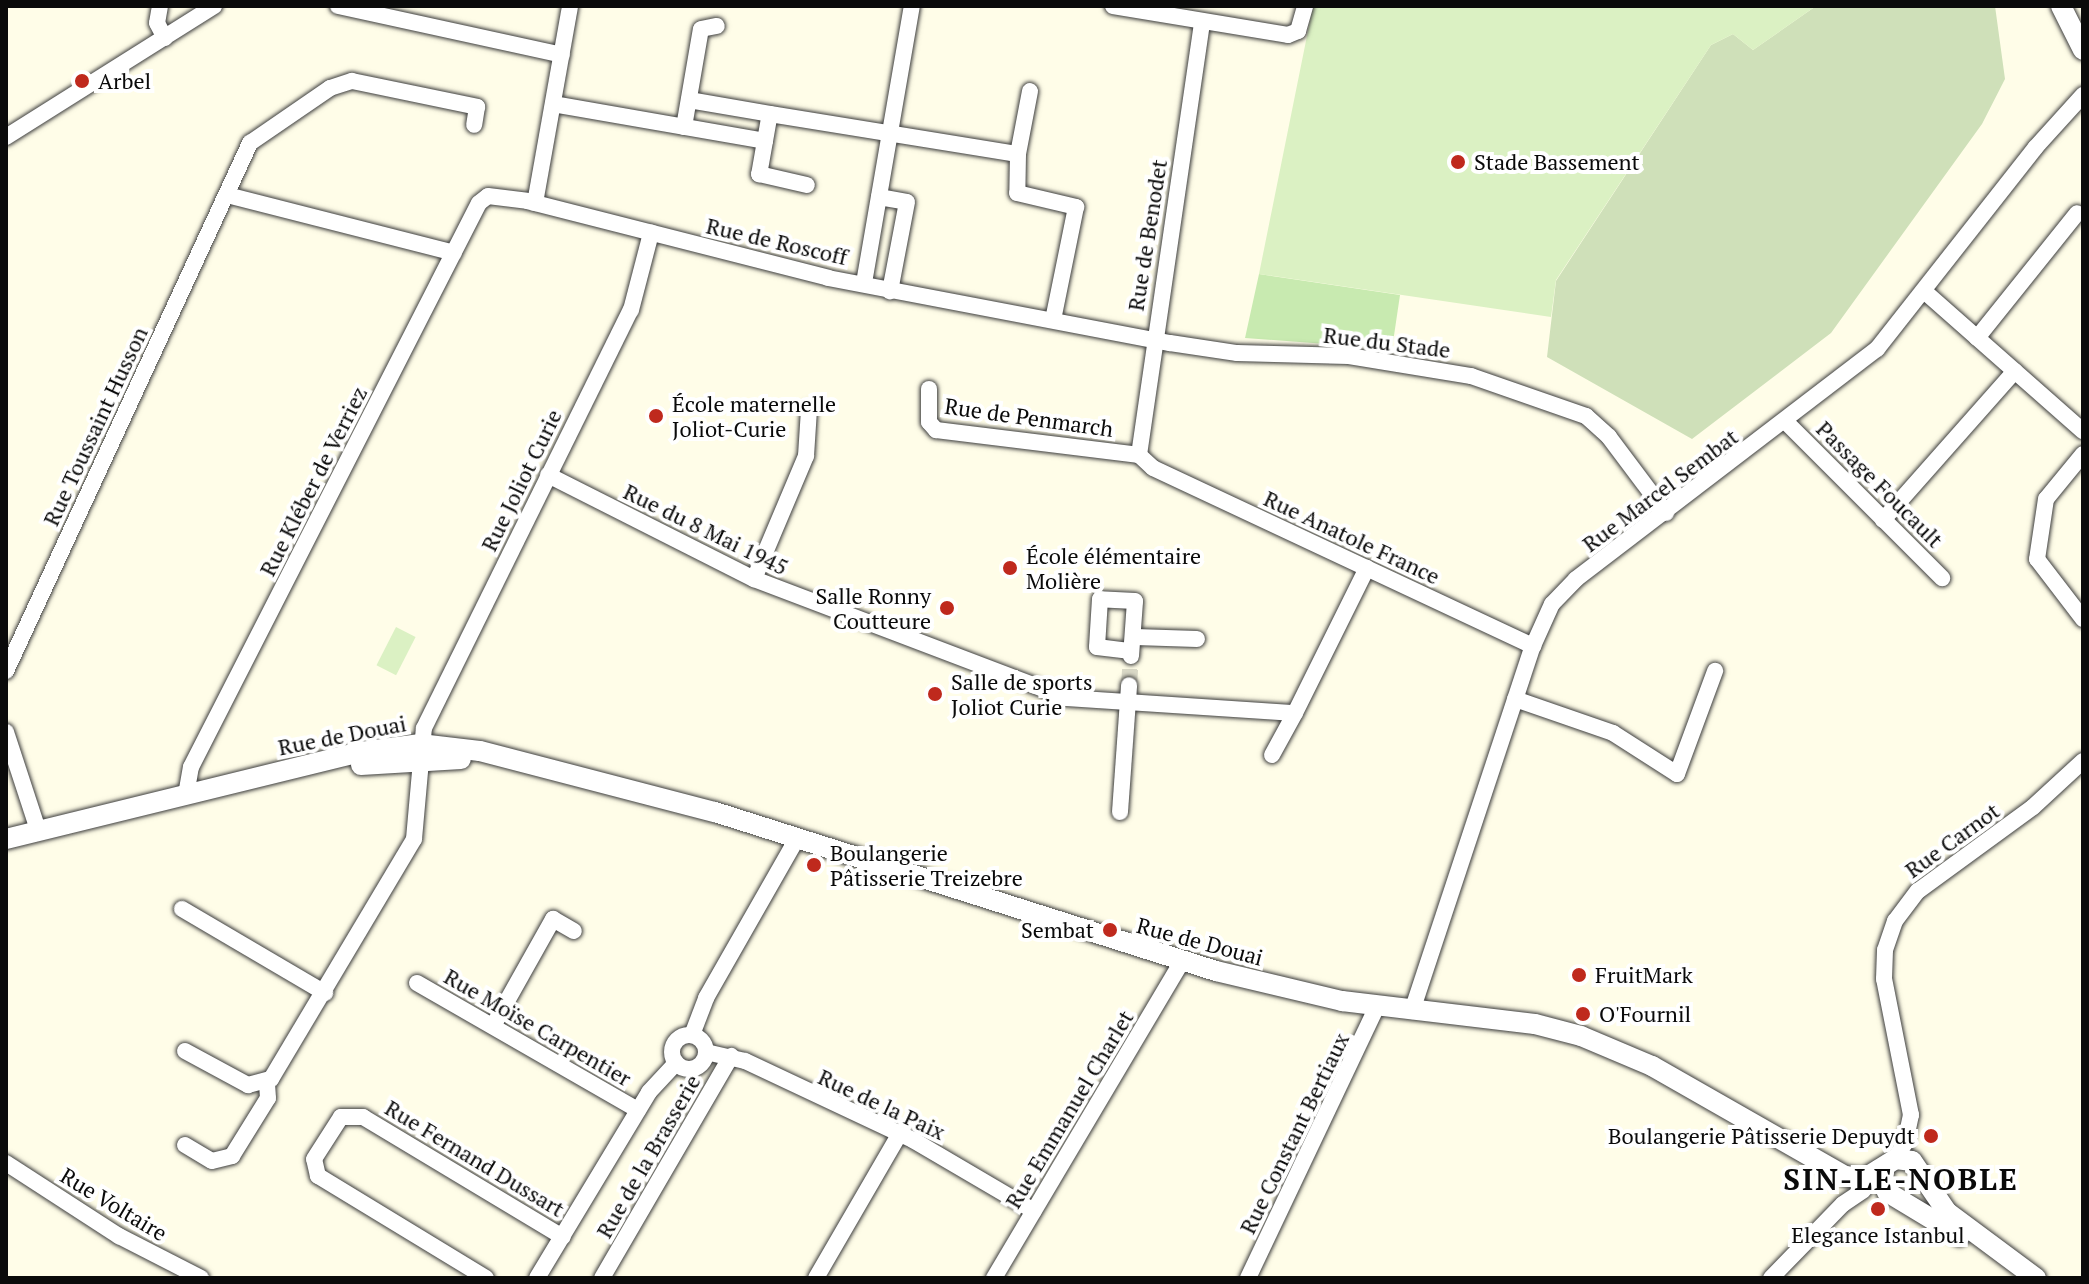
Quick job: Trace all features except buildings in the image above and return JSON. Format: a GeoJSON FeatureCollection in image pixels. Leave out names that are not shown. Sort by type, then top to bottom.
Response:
{"type":"FeatureCollection","features":[{"type":"Feature","properties":{"kind":"street"},"geometry":{"type":"LineString","coordinates":[[160,6],[157,23],[165,38]]}},
{"type":"Feature","properties":{"kind":"street"},"geometry":{"type":"LineString","coordinates":[[6,137],[214,6]]}},
{"type":"Feature","properties":{"kind":"street"},"geometry":{"type":"LineString","coordinates":[[338,6],[562,55]]}},
{"type":"Feature","properties":{"kind":"street"},"geometry":{"type":"LineString","coordinates":[[535,203],[570,6]]}},
{"type":"Feature","properties":{"kind":"street"},"geometry":{"type":"LineString","coordinates":[[864,283],[912,6]]}},
{"type":"Feature","properties":{"kind":"street"},"geometry":{"type":"LineString","coordinates":[[1113,6],[1161,10],[1202,22],[1294,35],[1305,6]]}},
{"type":"Feature","properties":{"kind":"street"},"geometry":{"type":"LineString","coordinates":[[2061,6],[2083,50]]}},
{"type":"Feature","properties":{"kind":"street","name":"Rue de Benodet"},"geometry":{"type":"LineString","coordinates":[[1139,455],[1202,22]]}},
{"type":"Feature","properties":{"kind":"street"},"geometry":{"type":"LineString","coordinates":[[684,127],[701,29],[717,26]]}},
{"type":"Feature","properties":{"kind":"street","name":"Rue Toussaint Husson"},"geometry":{"type":"LineString","coordinates":[[6,671],[255,138],[345,82],[477,107],[474,125]]}},
{"type":"Feature","properties":{"kind":"street"},"geometry":{"type":"LineString","coordinates":[[1030,91],[1018,154],[1017,193],[1076,207],[1053,320]]}},
{"type":"Feature","properties":{"kind":"street","name":"Rue Marcel Sembat"},"geometry":{"type":"LineString","coordinates":[[1412,1011],[1547,611],[1567,587],[1786,422],[1877,349],[2035,148],[2083,95]]}},
{"type":"Feature","properties":{"kind":"street"},"geometry":{"type":"LineString","coordinates":[[689,100],[1018,154]]}},
{"type":"Feature","properties":{"kind":"street"},"geometry":{"type":"LineString","coordinates":[[553,104],[765,141]]}},
{"type":"Feature","properties":{"kind":"street"},"geometry":{"type":"LineString","coordinates":[[770,114],[759,174],[807,185]]}},
{"type":"Feature","properties":{"kind":"street","name":"Rue de Roscoff"},"geometry":{"type":"LineString","coordinates":[[493,196],[535,203],[890,291],[1053,320]]}},
{"type":"Feature","properties":{"kind":"street","name":"Rue Kléber de Verriez"},"geometry":{"type":"LineString","coordinates":[[186,795],[191,767],[479,203],[493,196]]}},
{"type":"Feature","properties":{"kind":"street"},"geometry":{"type":"LineString","coordinates":[[226,197],[454,253]]}},
{"type":"Feature","properties":{"kind":"street"},"geometry":{"type":"LineString","coordinates":[[879,197],[907,202],[890,291]]}},
{"type":"Feature","properties":{"kind":"street"},"geometry":{"type":"LineString","coordinates":[[1977,338],[2077,213]]}},
{"type":"Feature","properties":{"kind":"street","name":"Rue Joliot Curie"},"geometry":{"type":"LineString","coordinates":[[420,752],[548,475],[631,310],[651,233]]}},
{"type":"Feature","properties":{"kind":"street"},"geometry":{"type":"LineString","coordinates":[[1924,291],[2083,431]]}},
{"type":"Feature","properties":{"kind":"street","name":"Rue du Stade"},"geometry":{"type":"LineString","coordinates":[[1053,320],[1228,353],[1349,356],[1482,379],[1586,416],[1609,437],[1666,513]]}},
{"type":"Feature","properties":{"kind":"street"},"geometry":{"type":"LineString","coordinates":[[1883,520],[2015,371]]}},
{"type":"Feature","properties":{"kind":"street","name":"Rue de Penmarch"},"geometry":{"type":"LineString","coordinates":[[929,389],[929,422],[940,431],[1139,455],[1153,468]]}},
{"type":"Feature","properties":{"kind":"street"},"geometry":{"type":"LineString","coordinates":[[754,579],[806,456],[809,410]]}},
{"type":"Feature","properties":{"kind":"street","name":"Passage Foucault"},"geometry":{"type":"LineString","coordinates":[[1786,422],[1942,578]]}},
{"type":"Feature","properties":{"kind":"street"},"geometry":{"type":"LineString","coordinates":[[2083,454],[2046,499],[2037,559],[2083,619]]}},
{"type":"Feature","properties":{"kind":"street","name":"Rue Anatole France"},"geometry":{"type":"LineString","coordinates":[[1153,468],[1533,646]]}},
{"type":"Feature","properties":{"kind":"street","name":"Rue du 8 Mai 1945"},"geometry":{"type":"LineString","coordinates":[[548,475],[754,579],[1058,696],[1295,713]]}},
{"type":"Feature","properties":{"kind":"street"},"geometry":{"type":"LineString","coordinates":[[1272,755],[1367,568]]}},
{"type":"Feature","properties":{"kind":"street"},"geometry":{"type":"LineString","coordinates":[[1132,648],[1197,639]]}},
{"type":"Feature","properties":{"kind":"street"},"geometry":{"type":"LineString","coordinates":[[1515,699],[1602,728],[1677,774],[1715,671]]}},
{"type":"Feature","properties":{"kind":"street"},"geometry":{"type":"LineString","coordinates":[[1120,812],[1129,685]]}},
{"type":"Feature","properties":{"kind":"street"},"geometry":{"type":"LineString","coordinates":[[6,732],[38,830]]}},
{"type":"Feature","properties":{"kind":"street"},"geometry":{"type":"LineString","coordinates":[[185,1145],[212,1161],[232,1156],[268,1098],[267,1082],[325,993],[352,937],[414,839],[420,752]]}},
{"type":"Feature","properties":{"kind":"street","name":"Rue de Douai"},"geometry":{"type":"LineString","coordinates":[[6,839],[244,781],[420,752],[544,768],[798,837],[1182,962],[1377,1006],[1535,1024],[1593,1040],[1667,1074],[1864,1190],[1892,1196]]}},
{"type":"Feature","properties":{"kind":"street","name":"Rue Carnot"},"geometry":{"type":"LineString","coordinates":[[1889,1164],[1905,1143],[1911,1115],[1884,979],[1885,950],[1895,921],[1918,891],[2033,807],[2083,761]]}},
{"type":"Feature","properties":{"kind":"street"},"geometry":{"type":"LineString","coordinates":[[537,1278],[638,1110],[676,1063],[673,1044],[692,1035],[706,998],[798,837]]}},
{"type":"Feature","properties":{"kind":"street"},"geometry":{"type":"LineString","coordinates":[[182,909],[325,993]]}},
{"type":"Feature","properties":{"kind":"street"},"geometry":{"type":"LineString","coordinates":[[493,1026],[553,919],[574,931]]}},
{"type":"Feature","properties":{"kind":"street","name":"Rue Emmanuel Charlet"},"geometry":{"type":"LineString","coordinates":[[994,1278],[1182,962]]}},
{"type":"Feature","properties":{"kind":"street","name":"Rue Moïse Carpentier"},"geometry":{"type":"LineString","coordinates":[[417,983],[638,1110]]}},
{"type":"Feature","properties":{"kind":"street","name":"Rue Constant Bertiaux"},"geometry":{"type":"LineString","coordinates":[[1248,1278],[1377,1006]]}},
{"type":"Feature","properties":{"kind":"street"},"geometry":{"type":"LineString","coordinates":[[676,1063],[694,1068],[706,1052],[692,1035]]}},
{"type":"Feature","properties":{"kind":"street"},"geometry":{"type":"LineString","coordinates":[[185,1051],[240,1082],[267,1082]]}},
{"type":"Feature","properties":{"kind":"street","name":"Rue de la Paix"},"geometry":{"type":"LineString","coordinates":[[706,1052],[731,1056],[900,1133],[1034,1211]]}},
{"type":"Feature","properties":{"kind":"street","name":"Rue de la Brasserie"},"geometry":{"type":"LineString","coordinates":[[602,1278],[731,1056]]}},
{"type":"Feature","properties":{"kind":"street","name":"Rue Fernand Dussart"},"geometry":{"type":"LineString","coordinates":[[486,1278],[323,1181],[314,1165],[328,1136],[346,1115],[363,1117],[563,1237]]}},
{"type":"Feature","properties":{"kind":"street"},"geometry":{"type":"LineString","coordinates":[[816,1278],[900,1133]]}},
{"type":"Feature","properties":{"kind":"street"},"geometry":{"type":"LineString","coordinates":[[2017,1278],[1970,1242],[1892,1196],[1882,1183],[1889,1164],[1909,1160],[1947,1212],[2036,1278]]}},
{"type":"Feature","properties":{"kind":"street","name":"Rue Voltaire"},"geometry":{"type":"LineString","coordinates":[[6,1163],[119,1236],[201,1278]]}},
{"type":"Feature","properties":{"kind":"street","name":"Rue de Douai"},"geometry":{"type":"LineString","coordinates":[[1832,1170],[1860,1178],[1889,1164]]}},
{"type":"Feature","properties":{"kind":"street"},"geometry":{"type":"LineString","coordinates":[[1892,1196],[1916,1193],[1922,1175]]}},
{"type":"Feature","properties":{"kind":"street"},"geometry":{"type":"LineString","coordinates":[[1771,1278],[1843,1204],[1864,1190]]}},
{"type":"Feature","properties":{"kind":"green space","name":"Stade Bassement"},"geometry":{"type":"Polygon","coordinates":[[[1313,6],[1816,6],[1753,50],[1733,34],[1711,45],[1556,280],[1551,317],[1259,274],[1313,6]]]}},
{"type":"Feature","properties":{"kind":"green space"},"geometry":{"type":"Polygon","coordinates":[[[1816,6],[1995,6],[2005,79],[1982,124],[1831,333],[1692,439],[1547,357],[1556,281],[1711,45],[1733,34],[1753,50],[1816,6]]]}},
{"type":"Feature","properties":{"kind":"green space"},"geometry":{"type":"Polygon","coordinates":[[[1259,274],[1400,295],[1392,349],[1245,338],[1259,274]]]}},
{"type":"Feature","properties":{"kind":"green space"},"geometry":{"type":"Polygon","coordinates":[[[396,627],[416,637],[396,675],[376,665],[396,627]]]}},
{"type":"Feature","properties":{"kind":"tunnel"},"geometry":{"type":"LineString","coordinates":[[1129,685],[1131,656]]}},
{"type":"Feature","properties":{"kind":"place","name":"Arbel"},"geometry":{"type":"Point","coordinates":[82,81]}},
{"type":"Feature","properties":{"kind":"place","name":"Stade Bassement"},"geometry":{"type":"Point","coordinates":[1458,162]}},
{"type":"Feature","properties":{"kind":"place","name":"École maternelle Joliot-Curie"},"geometry":{"type":"Point","coordinates":[656,416]}},
{"type":"Feature","properties":{"kind":"place","name":"École élémentaire Molière"},"geometry":{"type":"Point","coordinates":[1010,568]}},
{"type":"Feature","properties":{"kind":"place","name":"Salle Ronny Coutteure"},"geometry":{"type":"Point","coordinates":[947,608]}},
{"type":"Feature","properties":{"kind":"place","name":"Salle de sports Joliot Curie"},"geometry":{"type":"Point","coordinates":[935,694]}},
{"type":"Feature","properties":{"kind":"place","name":"Boulangerie Pâtisserie Treizebre"},"geometry":{"type":"Point","coordinates":[814,865]}},
{"type":"Feature","properties":{"kind":"place","name":"Sembat"},"geometry":{"type":"Point","coordinates":[1110,930]}},
{"type":"Feature","properties":{"kind":"place","name":"FruitMark"},"geometry":{"type":"Point","coordinates":[1579,975]}},
{"type":"Feature","properties":{"kind":"place","name":"O'Fournil"},"geometry":{"type":"Point","coordinates":[1583,1014]}},
{"type":"Feature","properties":{"kind":"place","name":"Boulangerie Pâtisserie Depuydt"},"geometry":{"type":"Point","coordinates":[1931,1136]}},
{"type":"Feature","properties":{"kind":"place","name":"Elegance Istanbul"},"geometry":{"type":"Point","coordinates":[1878,1209]}},
{"type":"Feature","properties":{"kind":"district","name":"SIN-LE-NOBLE"},"geometry":{"type":"Point","coordinates":[1901,1179]}}]}
